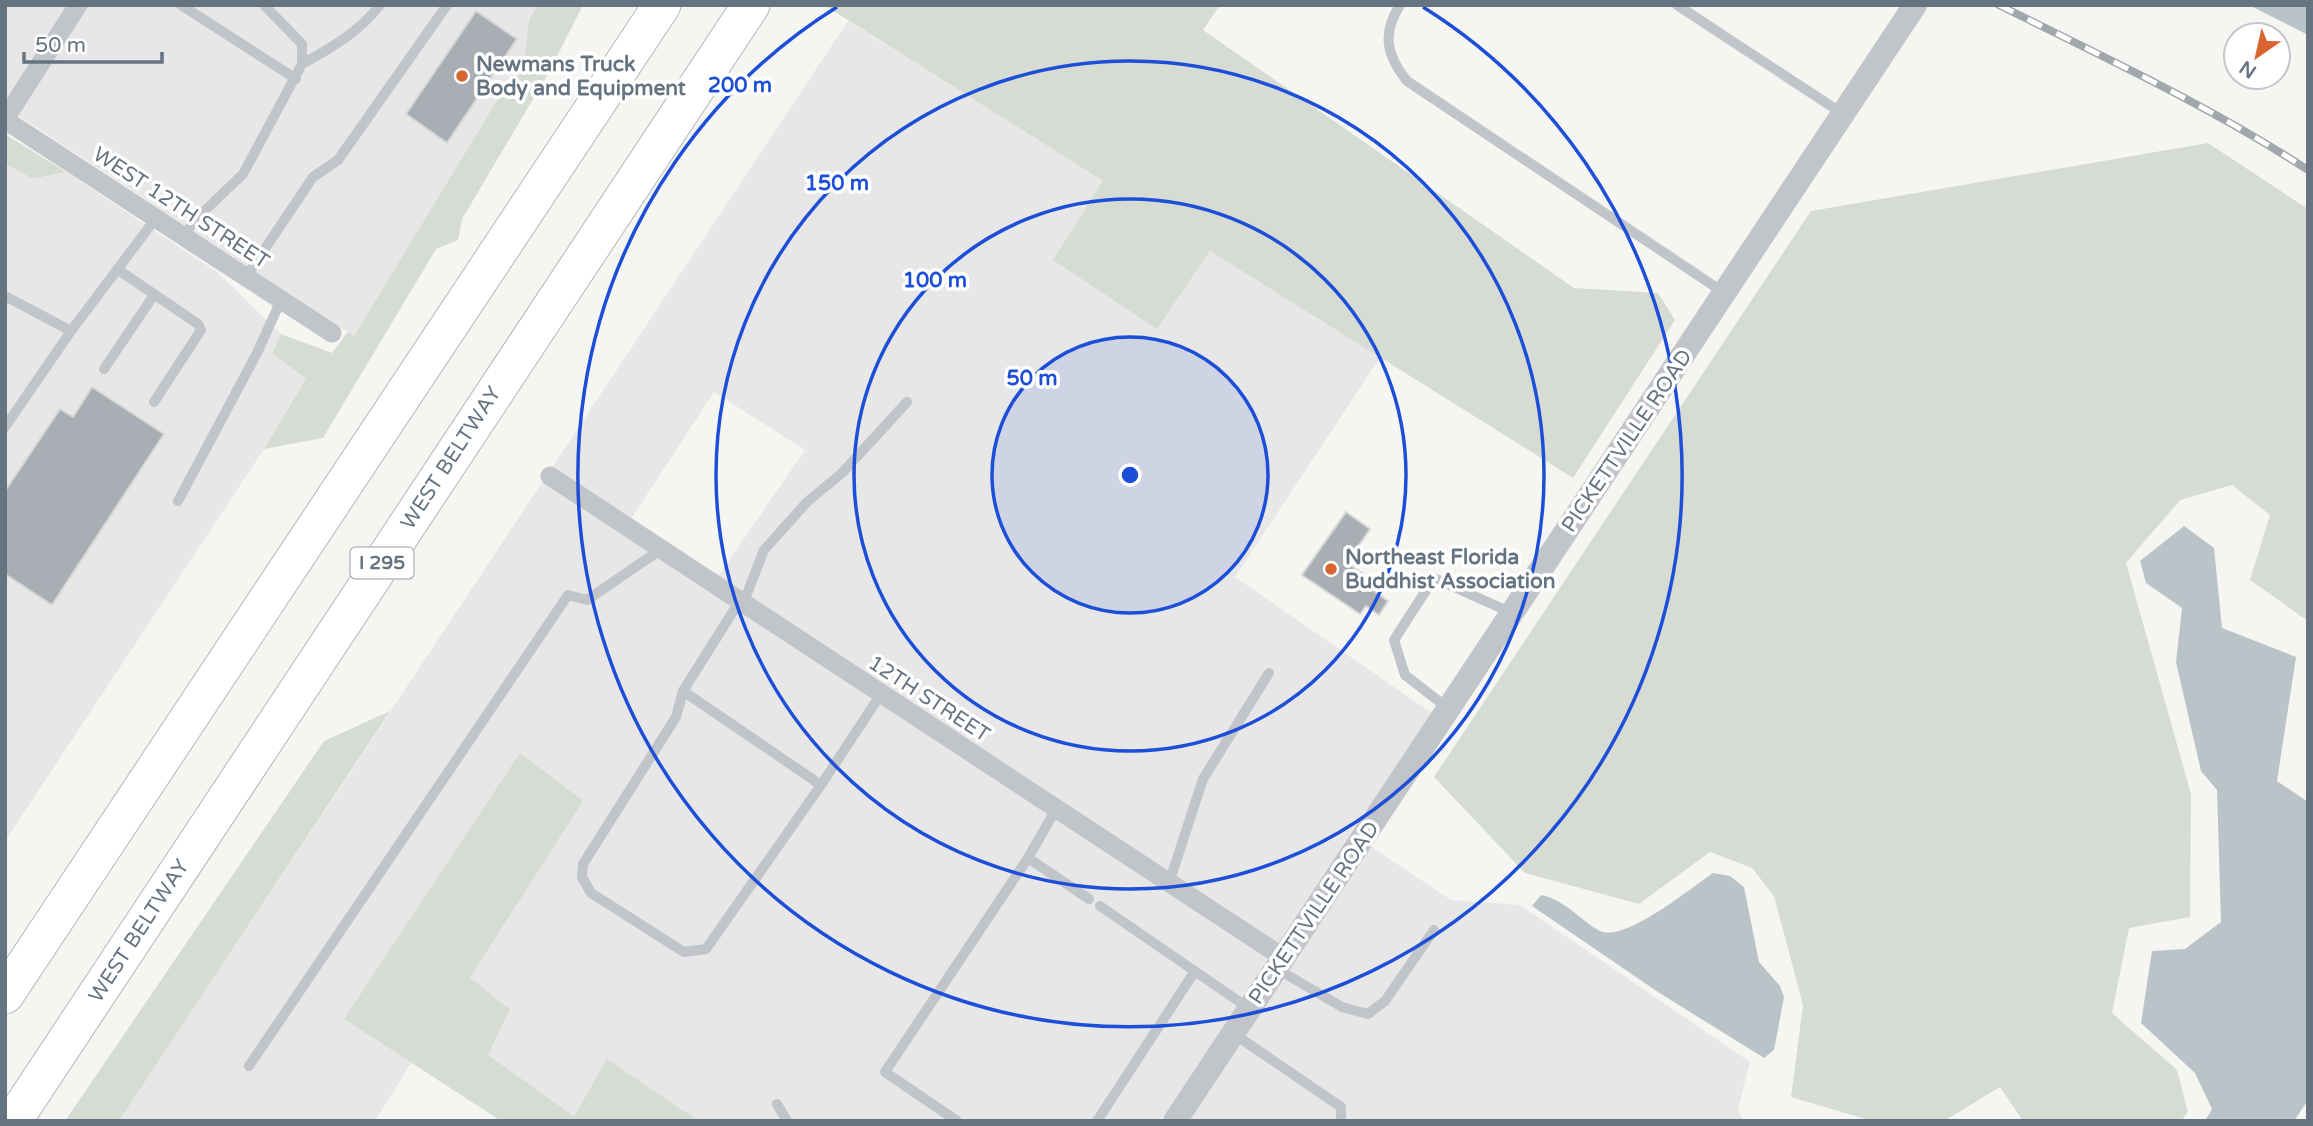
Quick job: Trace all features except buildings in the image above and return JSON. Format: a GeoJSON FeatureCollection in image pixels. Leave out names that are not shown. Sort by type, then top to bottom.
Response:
{"type":"FeatureCollection","features":[{"type":"Feature","properties":{"kind":"highway"},"geometry":{"type":"LineString","coordinates":[[5,995],[662,5]]}},
{"type":"Feature","properties":{"kind":"highway","name":"WEST BELTWAY"},"geometry":{"type":"LineString","coordinates":[[13,1121],[751,5]]}},
{"type":"Feature","properties":{"kind":"street"},"geometry":{"type":"LineString","coordinates":[[5,119],[78,5]]}},
{"type":"Feature","properties":{"kind":"street","name":"PICKETTVILLE ROAD"},"geometry":{"type":"LineString","coordinates":[[1175,1121],[1915,5]]}},
{"type":"Feature","properties":{"kind":"street","name":"WEST 12TH STREET"},"geometry":{"type":"LineString","coordinates":[[5,119],[332,333]]}},
{"type":"Feature","properties":{"kind":"street","name":"12TH STREET"},"geometry":{"type":"LineString","coordinates":[[550,476],[1169,884],[1281,963]]}},
{"type":"Feature","properties":{"kind":"lane"},"geometry":{"type":"LineString","coordinates":[[181,5],[296,79]]}},
{"type":"Feature","properties":{"kind":"lane"},"geometry":{"type":"LineString","coordinates":[[183,236],[198,217],[243,174],[302,64],[302,44],[264,5]]}},
{"type":"Feature","properties":{"kind":"lane"},"geometry":{"type":"LineString","coordinates":[[302,64],[334,47],[369,19],[380,5]]}},
{"type":"Feature","properties":{"kind":"lane"},"geometry":{"type":"LineString","coordinates":[[246,277],[313,177],[338,160],[447,5]]}},
{"type":"Feature","properties":{"kind":"lane"},"geometry":{"type":"LineString","coordinates":[[1400,5],[1387,34],[1388,51],[1407,81],[1725,293]]}},
{"type":"Feature","properties":{"kind":"lane"},"geometry":{"type":"LineString","coordinates":[[1677,5],[1843,114]]}},
{"type":"Feature","properties":{"kind":"lane"},"geometry":{"type":"LineString","coordinates":[[5,427],[71,331],[156,218]]}},
{"type":"Feature","properties":{"kind":"lane"},"geometry":{"type":"LineString","coordinates":[[117,269],[198,324],[201,330],[154,402]]}},
{"type":"Feature","properties":{"kind":"lane"},"geometry":{"type":"LineString","coordinates":[[104,369],[154,295]]}},
{"type":"Feature","properties":{"kind":"lane"},"geometry":{"type":"LineString","coordinates":[[5,296],[71,331]]}},
{"type":"Feature","properties":{"kind":"lane"},"geometry":{"type":"LineString","coordinates":[[178,501],[258,351],[281,300]]}},
{"type":"Feature","properties":{"kind":"lane"},"geometry":{"type":"LineString","coordinates":[[881,694],[821,785],[706,948],[684,952],[591,893],[582,877],[583,864],[676,717],[683,691],[741,603],[764,550],[807,502],[842,473],[907,402]]}},
{"type":"Feature","properties":{"kind":"lane"},"geometry":{"type":"LineString","coordinates":[[249,1066],[568,595],[587,600],[660,550]]}},
{"type":"Feature","properties":{"kind":"lane"},"geometry":{"type":"LineString","coordinates":[[1449,709],[1405,674],[1394,640],[1421,594],[1434,578],[1513,613]]}},
{"type":"Feature","properties":{"kind":"lane"},"geometry":{"type":"LineString","coordinates":[[1169,884],[1203,779],[1269,673]]}},
{"type":"Feature","properties":{"kind":"lane"},"geometry":{"type":"LineString","coordinates":[[683,691],[821,785]]}},
{"type":"Feature","properties":{"kind":"lane"},"geometry":{"type":"LineString","coordinates":[[957,1121],[885,1072],[1028,858],[1056,809]]}},
{"type":"Feature","properties":{"kind":"lane"},"geometry":{"type":"LineString","coordinates":[[1028,858],[1089,899]]}},
{"type":"Feature","properties":{"kind":"lane"},"geometry":{"type":"LineString","coordinates":[[1100,906],[1250,1009]]}},
{"type":"Feature","properties":{"kind":"lane"},"geometry":{"type":"LineString","coordinates":[[1281,963],[1342,1007],[1368,1014],[1384,1002],[1434,930]]}},
{"type":"Feature","properties":{"kind":"lane"},"geometry":{"type":"LineString","coordinates":[[1097,1121],[1195,971]]}},
{"type":"Feature","properties":{"kind":"lane"},"geometry":{"type":"LineString","coordinates":[[1234,1034],[1341,1107],[1341,1121]]}},
{"type":"Feature","properties":{"kind":"lane"},"geometry":{"type":"LineString","coordinates":[[777,1104],[787,1121]]}},
{"type":"Feature","properties":{"kind":"shaded area"},"geometry":{"type":"Polygon","coordinates":[[[5,5],[538,5],[529,19],[525,54],[354,336],[5,107],[5,5]]]}},
{"type":"Feature","properties":{"kind":"shaded area"},"geometry":{"type":"Polygon","coordinates":[[[538,5],[583,5],[548,74],[462,219],[458,240],[436,249],[323,438],[264,449],[306,378],[272,354],[281,334],[332,353],[348,332],[354,336],[525,54],[529,19],[538,5]]]}},
{"type":"Feature","properties":{"kind":"shaded area"},"geometry":{"type":"Polygon","coordinates":[[[824,5],[1220,5],[1203,30],[1574,288],[1658,293],[1675,320],[1573,478],[1210,251],[1157,329],[1053,260],[1103,181],[824,5]]]}},
{"type":"Feature","properties":{"kind":"shaded area"},"geometry":{"type":"Polygon","coordinates":[[[2249,5],[2308,5],[2308,35],[2292,27],[2292,21],[2280,21],[2249,5]]]}},
{"type":"Feature","properties":{"kind":"shaded area"},"geometry":{"type":"Polygon","coordinates":[[[848,21],[1104,181],[1157,329],[1210,251],[1381,356],[1235,577],[1433,714],[1160,1121],[699,1121],[607,1059],[574,1116],[488,1055],[470,978],[583,801],[344,1018],[411,1063],[375,1121],[119,1121],[848,21]],[[714,392],[629,522],[717,578],[805,450],[714,392]]]}},
{"type":"Feature","properties":{"kind":"shaded area"},"geometry":{"type":"Polygon","coordinates":[[[5,134],[66,172],[33,179],[5,163],[5,134]]]}},
{"type":"Feature","properties":{"kind":"shaded area"},"geometry":{"type":"Polygon","coordinates":[[[2208,143],[2308,209],[2308,621],[2250,580],[2270,515],[2232,485],[2180,500],[2126,563],[2191,794],[2190,917],[2129,928],[2112,1013],[2177,1070],[2188,1112],[2181,1121],[2023,1121],[2000,1087],[1944,1121],[1872,1121],[1791,1097],[1803,1005],[1774,896],[1752,868],[1710,852],[1639,904],[1525,873],[1434,777],[1811,211],[2208,143]]]}},
{"type":"Feature","properties":{"kind":"shaded area"},"geometry":{"type":"Polygon","coordinates":[[[5,163],[34,179],[66,172],[217,272],[281,334],[272,354],[306,377],[264,449],[5,841],[5,163]]]}},
{"type":"Feature","properties":{"kind":"shaded area"},"geometry":{"type":"Polygon","coordinates":[[[2184,526],[2214,548],[2222,628],[2296,657],[2277,781],[2308,802],[2308,1100],[2294,1121],[2205,1121],[2212,1109],[2195,1073],[2141,1023],[2152,951],[2185,949],[2221,922],[2217,790],[2201,771],[2176,662],[2182,608],[2146,583],[2140,561],[2184,526]]]}},
{"type":"Feature","properties":{"kind":"shaded area"},"geometry":{"type":"Polygon","coordinates":[[[390,711],[119,1121],[65,1121],[324,741],[390,711]]]}},
{"type":"Feature","properties":{"kind":"shaded area"},"geometry":{"type":"Polygon","coordinates":[[[520,753],[583,801],[470,978],[510,1009],[488,1055],[574,1116],[607,1059],[699,1121],[501,1121],[344,1019],[520,753]]]}},
{"type":"Feature","properties":{"kind":"shaded area"},"geometry":{"type":"Polygon","coordinates":[[[1370,846],[1451,900],[1520,905],[1750,1062],[1738,1110],[1743,1121],[1186,1121],[1370,846]]]}},
{"type":"Feature","properties":{"kind":"shaded area"},"geometry":{"type":"Polygon","coordinates":[[[1713,873],[1730,876],[1744,887],[1759,962],[1780,986],[1784,997],[1774,1050],[1764,1058],[1658,992],[1532,906],[1541,895],[1550,897],[1600,931],[1611,933],[1625,929],[1657,912],[1713,873]]]}},
{"type":"Feature","properties":{"kind":"railway"},"geometry":{"type":"LineString","coordinates":[[1999,5],[2195,103],[2308,170]]}},
{"type":"Feature","properties":{"kind":"place","name":"Newmans Truck Body and Equipment"},"geometry":{"type":"Point","coordinates":[462,76]}},
{"type":"Feature","properties":{"kind":"place","name":"Northeast Florida Buddhist Association"},"geometry":{"type":"Point","coordinates":[1331,569]}}]}
